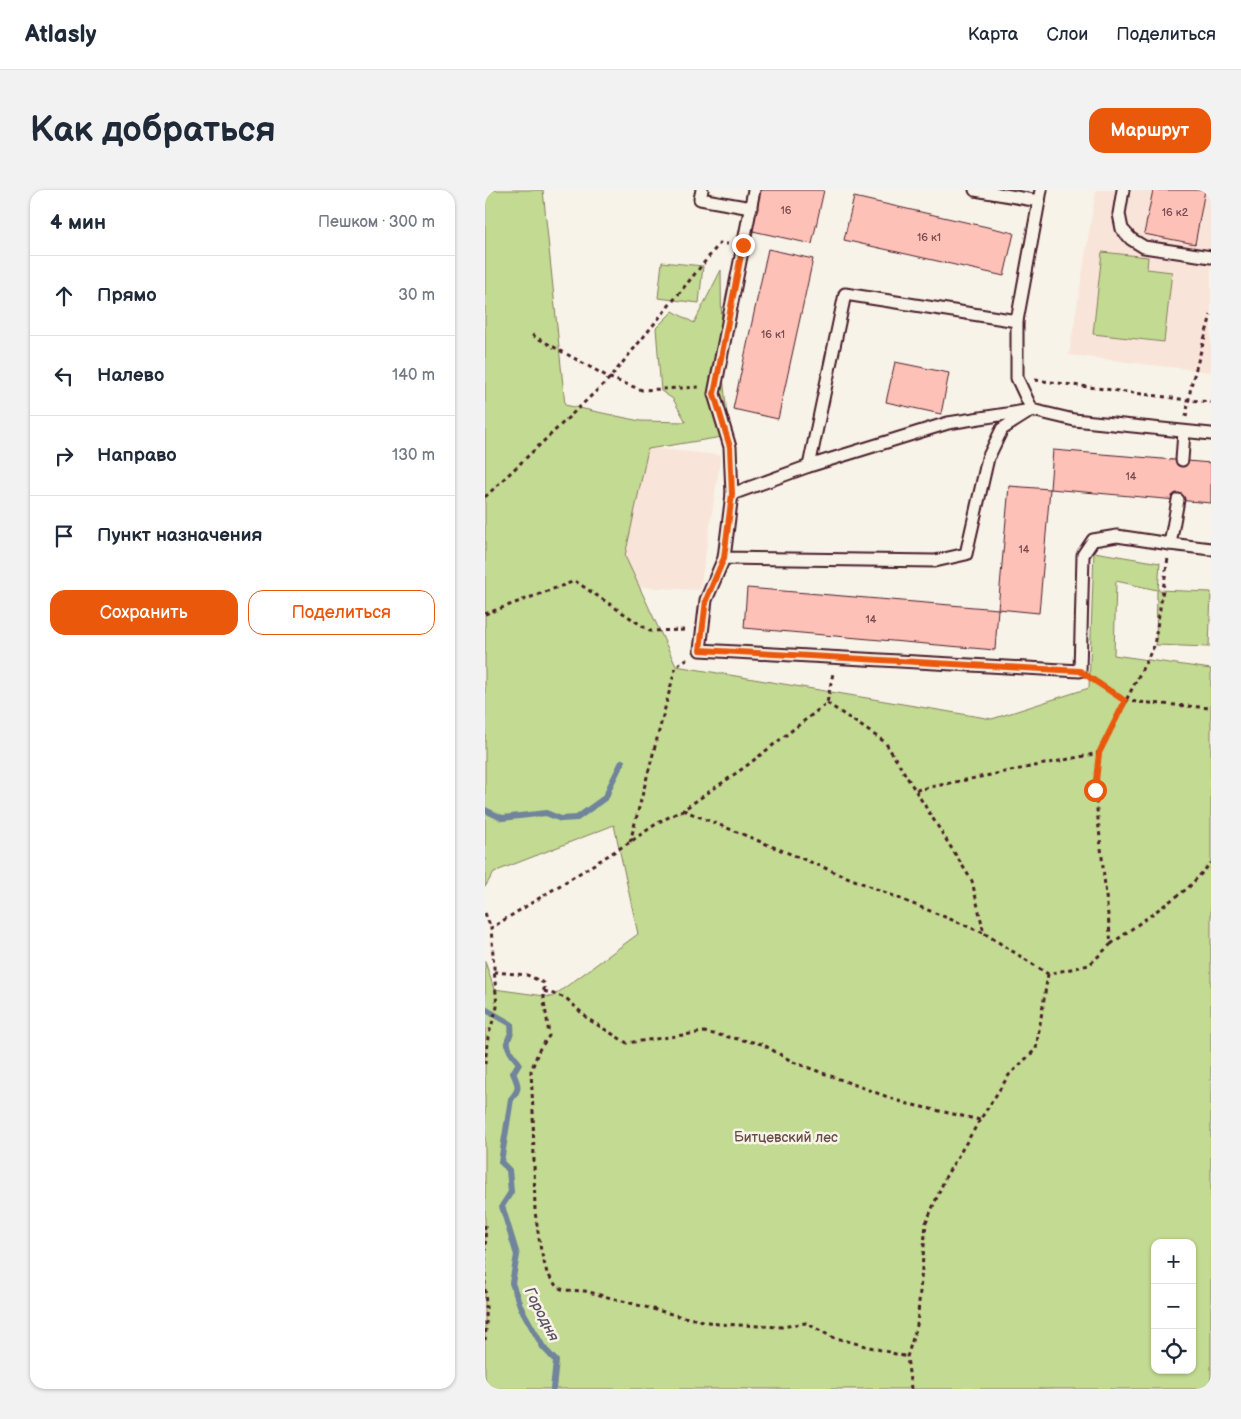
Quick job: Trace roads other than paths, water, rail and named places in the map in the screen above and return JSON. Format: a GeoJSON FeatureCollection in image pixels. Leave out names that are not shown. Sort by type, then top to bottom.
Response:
{"type":"FeatureCollection","features":[{"type":"Feature","properties":{"kind":"lane"},"geometry":{"type":"LineString","coordinates":[[702,190],[700,199],[751,208]]}},
{"type":"Feature","properties":{"kind":"lane"},"geometry":{"type":"LineString","coordinates":[[754,190],[714,394],[730,447],[732,494],[724,558],[706,600],[700,650],[1080,671],[1083,555],[1093,540],[1117,536],[1211,549]]}},
{"type":"Feature","properties":{"kind":"lane"},"geometry":{"type":"LineString","coordinates":[[975,190],[1040,196],[1017,321],[1017,378],[1032,410]]}},
{"type":"Feature","properties":{"kind":"lane"},"geometry":{"type":"LineString","coordinates":[[1123,190],[1119,214],[1122,229],[1131,239],[1144,247],[1211,257]]}},
{"type":"Feature","properties":{"kind":"lane"},"geometry":{"type":"LineString","coordinates":[[809,466],[845,294],[1017,321]]}},
{"type":"Feature","properties":{"kind":"lane"},"geometry":{"type":"LineString","coordinates":[[732,494],[809,466],[948,423],[1032,410],[1074,420],[1211,434]]}},
{"type":"Feature","properties":{"kind":"lane"},"geometry":{"type":"LineString","coordinates":[[724,558],[935,561],[966,554],[988,458],[1001,429],[1032,410]]}},
{"type":"Feature","properties":{"kind":"lane"},"geometry":{"type":"LineString","coordinates":[[1182,460],[1184,432]]}},
{"type":"Feature","properties":{"kind":"lane"},"geometry":{"type":"LineString","coordinates":[[1170,544],[1178,500]]}},
{"type":"Feature","properties":{"kind":"waterway"},"geometry":{"type":"LineString","coordinates":[[485,810],[502,818],[546,813],[561,819],[577,818],[606,797],[622,762]]}},
{"type":"Feature","properties":{"kind":"waterway","name":"Городня"},"geometry":{"type":"LineString","coordinates":[[485,1009],[511,1024],[508,1047],[519,1063],[513,1073],[518,1087],[511,1099],[501,1162],[509,1170],[511,1192],[502,1206],[517,1255],[512,1283],[521,1308],[543,1347],[556,1361],[553,1389]]}},
{"type":"Feature","properties":{"kind":"park label","name":"Битцевский лес"},"geometry":{"type":"Point","coordinates":[786,1137]}}]}
